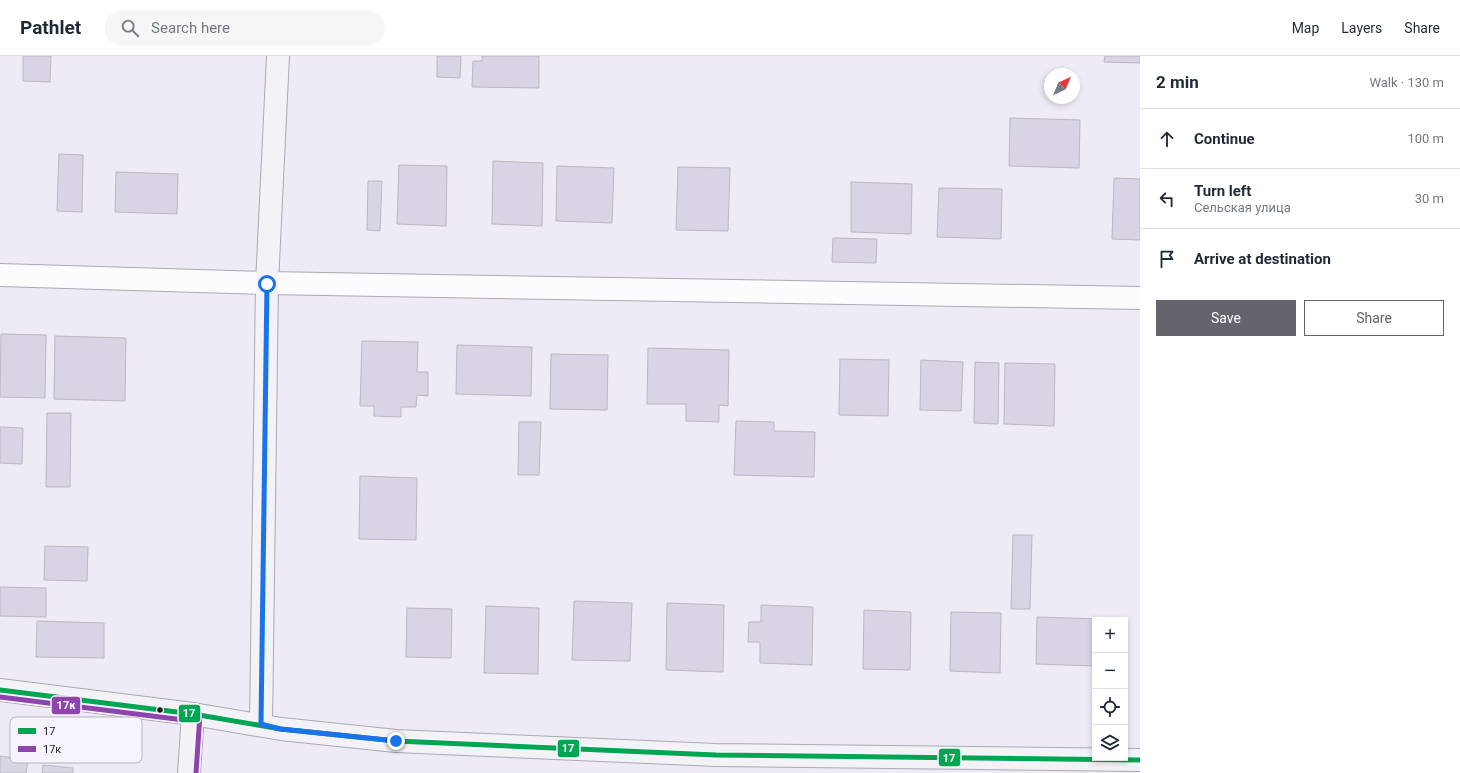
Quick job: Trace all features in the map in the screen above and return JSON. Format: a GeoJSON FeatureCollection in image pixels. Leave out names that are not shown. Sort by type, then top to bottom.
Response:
{"type":"FeatureCollection","features":[{"type":"Feature","properties":{"kind":"main road"},"geometry":{"type":"LineString","coordinates":[[261,724],[267,284],[278,56]]}},
{"type":"Feature","properties":{"kind":"main road"},"geometry":{"type":"LineString","coordinates":[[0,690],[193,714],[261,724],[280,729],[396,741],[708,755],[1140,760]]}},
{"type":"Feature","properties":{"kind":"main road"},"geometry":{"type":"LineString","coordinates":[[190,773],[193,714]]}},
{"type":"Feature","properties":{"kind":"street"},"geometry":{"type":"LineString","coordinates":[[0,275],[267,284],[1140,298]]}},
{"type":"Feature","properties":{"kind":"building"},"geometry":{"type":"Polygon","coordinates":[[[23,56],[51,56],[50,82],[23,81],[23,56]]]}},
{"type":"Feature","properties":{"kind":"building"},"geometry":{"type":"Polygon","coordinates":[[[437,56],[461,56],[460,78],[437,77],[437,56]]]}},
{"type":"Feature","properties":{"kind":"building"},"geometry":{"type":"Polygon","coordinates":[[[482,56],[539,56],[539,88],[472,87],[473,61],[482,61],[482,56]]]}},
{"type":"Feature","properties":{"kind":"building"},"geometry":{"type":"Polygon","coordinates":[[[1105,56],[1140,56],[1140,63],[1104,62],[1105,56]]]}},
{"type":"Feature","properties":{"kind":"building"},"geometry":{"type":"Polygon","coordinates":[[[1010,118],[1080,120],[1079,168],[1009,166],[1010,118]]]}},
{"type":"Feature","properties":{"kind":"building"},"geometry":{"type":"Polygon","coordinates":[[[59,154],[83,155],[82,212],[57,211],[59,154]]]}},
{"type":"Feature","properties":{"kind":"building"},"geometry":{"type":"Polygon","coordinates":[[[493,161],[543,163],[542,226],[492,224],[493,161]]]}},
{"type":"Feature","properties":{"kind":"building"},"geometry":{"type":"Polygon","coordinates":[[[399,165],[447,166],[446,226],[397,224],[399,165]]]}},
{"type":"Feature","properties":{"kind":"building"},"geometry":{"type":"Polygon","coordinates":[[[557,166],[614,168],[612,223],[556,221],[557,166]]]}},
{"type":"Feature","properties":{"kind":"building"},"geometry":{"type":"Polygon","coordinates":[[[678,167],[730,168],[728,231],[676,230],[678,167]]]}},
{"type":"Feature","properties":{"kind":"building"},"geometry":{"type":"Polygon","coordinates":[[[116,172],[178,174],[177,214],[115,212],[116,172]]]}},
{"type":"Feature","properties":{"kind":"building"},"geometry":{"type":"Polygon","coordinates":[[[1114,178],[1140,179],[1140,240],[1112,239],[1114,178]]]}},
{"type":"Feature","properties":{"kind":"building"},"geometry":{"type":"Polygon","coordinates":[[[368,181],[382,181],[380,231],[367,230],[368,181]]]}},
{"type":"Feature","properties":{"kind":"building"},"geometry":{"type":"Polygon","coordinates":[[[851,182],[912,184],[911,234],[851,232],[851,182]]]}},
{"type":"Feature","properties":{"kind":"building"},"geometry":{"type":"Polygon","coordinates":[[[939,188],[1002,189],[1001,239],[937,237],[939,188]]]}},
{"type":"Feature","properties":{"kind":"building"},"geometry":{"type":"Polygon","coordinates":[[[833,238],[877,239],[876,263],[832,262],[833,238]]]}},
{"type":"Feature","properties":{"kind":"building"},"geometry":{"type":"Polygon","coordinates":[[[1,334],[46,335],[45,398],[0,397],[1,334]]]}},
{"type":"Feature","properties":{"kind":"building"},"geometry":{"type":"Polygon","coordinates":[[[55,336],[126,338],[125,401],[54,399],[55,336]]]}},
{"type":"Feature","properties":{"kind":"building"},"geometry":{"type":"Polygon","coordinates":[[[362,341],[418,342],[417,372],[428,372],[428,396],[417,395],[416,407],[401,407],[401,417],[374,416],[374,406],[360,406],[362,341]]]}},
{"type":"Feature","properties":{"kind":"building"},"geometry":{"type":"Polygon","coordinates":[[[457,345],[532,347],[531,396],[456,394],[457,345]]]}},
{"type":"Feature","properties":{"kind":"building"},"geometry":{"type":"Polygon","coordinates":[[[648,348],[729,350],[728,406],[719,405],[719,422],[686,421],[686,404],[647,404],[648,348]]]}},
{"type":"Feature","properties":{"kind":"building"},"geometry":{"type":"Polygon","coordinates":[[[551,354],[608,355],[607,410],[550,409],[551,354]]]}},
{"type":"Feature","properties":{"kind":"building"},"geometry":{"type":"Polygon","coordinates":[[[840,359],[889,360],[888,416],[839,415],[840,359]]]}},
{"type":"Feature","properties":{"kind":"building"},"geometry":{"type":"Polygon","coordinates":[[[921,360],[963,362],[961,411],[920,410],[921,360]]]}},
{"type":"Feature","properties":{"kind":"building"},"geometry":{"type":"Polygon","coordinates":[[[975,362],[999,363],[998,424],[974,423],[975,362]]]}},
{"type":"Feature","properties":{"kind":"building"},"geometry":{"type":"Polygon","coordinates":[[[1005,363],[1055,364],[1054,426],[1004,424],[1005,363]]]}},
{"type":"Feature","properties":{"kind":"building"},"geometry":{"type":"Polygon","coordinates":[[[47,413],[71,413],[70,487],[46,487],[47,413]]]}},
{"type":"Feature","properties":{"kind":"building"},"geometry":{"type":"Polygon","coordinates":[[[736,421],[774,422],[774,431],[815,432],[814,477],[734,475],[736,421]]]}},
{"type":"Feature","properties":{"kind":"building"},"geometry":{"type":"Polygon","coordinates":[[[519,422],[541,422],[539,475],[518,475],[519,422]]]}},
{"type":"Feature","properties":{"kind":"building"},"geometry":{"type":"Polygon","coordinates":[[[0,427],[23,428],[22,464],[0,463],[0,427]]]}},
{"type":"Feature","properties":{"kind":"building"},"geometry":{"type":"Polygon","coordinates":[[[360,476],[417,478],[416,540],[359,539],[360,476]]]}},
{"type":"Feature","properties":{"kind":"building"},"geometry":{"type":"Polygon","coordinates":[[[1013,535],[1032,535],[1030,609],[1011,609],[1013,535]]]}},
{"type":"Feature","properties":{"kind":"building"},"geometry":{"type":"Polygon","coordinates":[[[45,546],[88,547],[87,581],[44,580],[45,546]]]}},
{"type":"Feature","properties":{"kind":"building"},"geometry":{"type":"Polygon","coordinates":[[[0,587],[46,588],[46,617],[0,616],[0,587]]]}},
{"type":"Feature","properties":{"kind":"building"},"geometry":{"type":"Polygon","coordinates":[[[574,601],[632,603],[630,661],[572,660],[574,601]]]}},
{"type":"Feature","properties":{"kind":"building"},"geometry":{"type":"Polygon","coordinates":[[[667,603],[724,605],[723,672],[666,670],[667,603]]]}},
{"type":"Feature","properties":{"kind":"building"},"geometry":{"type":"Polygon","coordinates":[[[761,605],[813,607],[812,665],[760,663],[760,642],[748,642],[749,622],[761,622],[761,605]]]}},
{"type":"Feature","properties":{"kind":"building"},"geometry":{"type":"Polygon","coordinates":[[[486,606],[539,608],[538,674],[484,673],[486,606]]]}},
{"type":"Feature","properties":{"kind":"building"},"geometry":{"type":"Polygon","coordinates":[[[407,608],[452,609],[451,658],[406,657],[407,608]]]}},
{"type":"Feature","properties":{"kind":"building"},"geometry":{"type":"Polygon","coordinates":[[[864,610],[911,612],[910,670],[863,669],[864,610]]]}},
{"type":"Feature","properties":{"kind":"building"},"geometry":{"type":"Polygon","coordinates":[[[951,612],[1001,613],[1000,673],[950,671],[951,612]]]}},
{"type":"Feature","properties":{"kind":"building"},"geometry":{"type":"Polygon","coordinates":[[[1037,617],[1092,619],[1092,666],[1036,664],[1037,617]]]}},
{"type":"Feature","properties":{"kind":"building"},"geometry":{"type":"Polygon","coordinates":[[[37,621],[104,623],[104,658],[36,657],[37,621]]]}},
{"type":"Feature","properties":{"kind":"building"},"geometry":{"type":"Polygon","coordinates":[[[0,756],[10,757],[10,763],[28,763],[26,773],[0,773],[0,756]]]}},
{"type":"Feature","properties":{"kind":"building"},"geometry":{"type":"Polygon","coordinates":[[[43,765],[73,768],[73,773],[42,773],[43,765]]]}},
{"type":"Feature","properties":{"kind":"transit line","name":"17"},"geometry":{"type":"LineString","coordinates":[[0,690],[193,714],[281,729],[396,741],[716,755],[1140,760]]}},
{"type":"Feature","properties":{"kind":"transit line","name":"17к"},"geometry":{"type":"LineString","coordinates":[[0,697],[192,721]]}},
{"type":"Feature","properties":{"kind":"transit line","name":"17к"},"geometry":{"type":"LineString","coordinates":[[196,773],[200,714]]}},
{"type":"Feature","properties":{"kind":"route"},"geometry":{"type":"LineString","coordinates":[[267,284],[261,724],[280,729],[396,741]]}}]}
